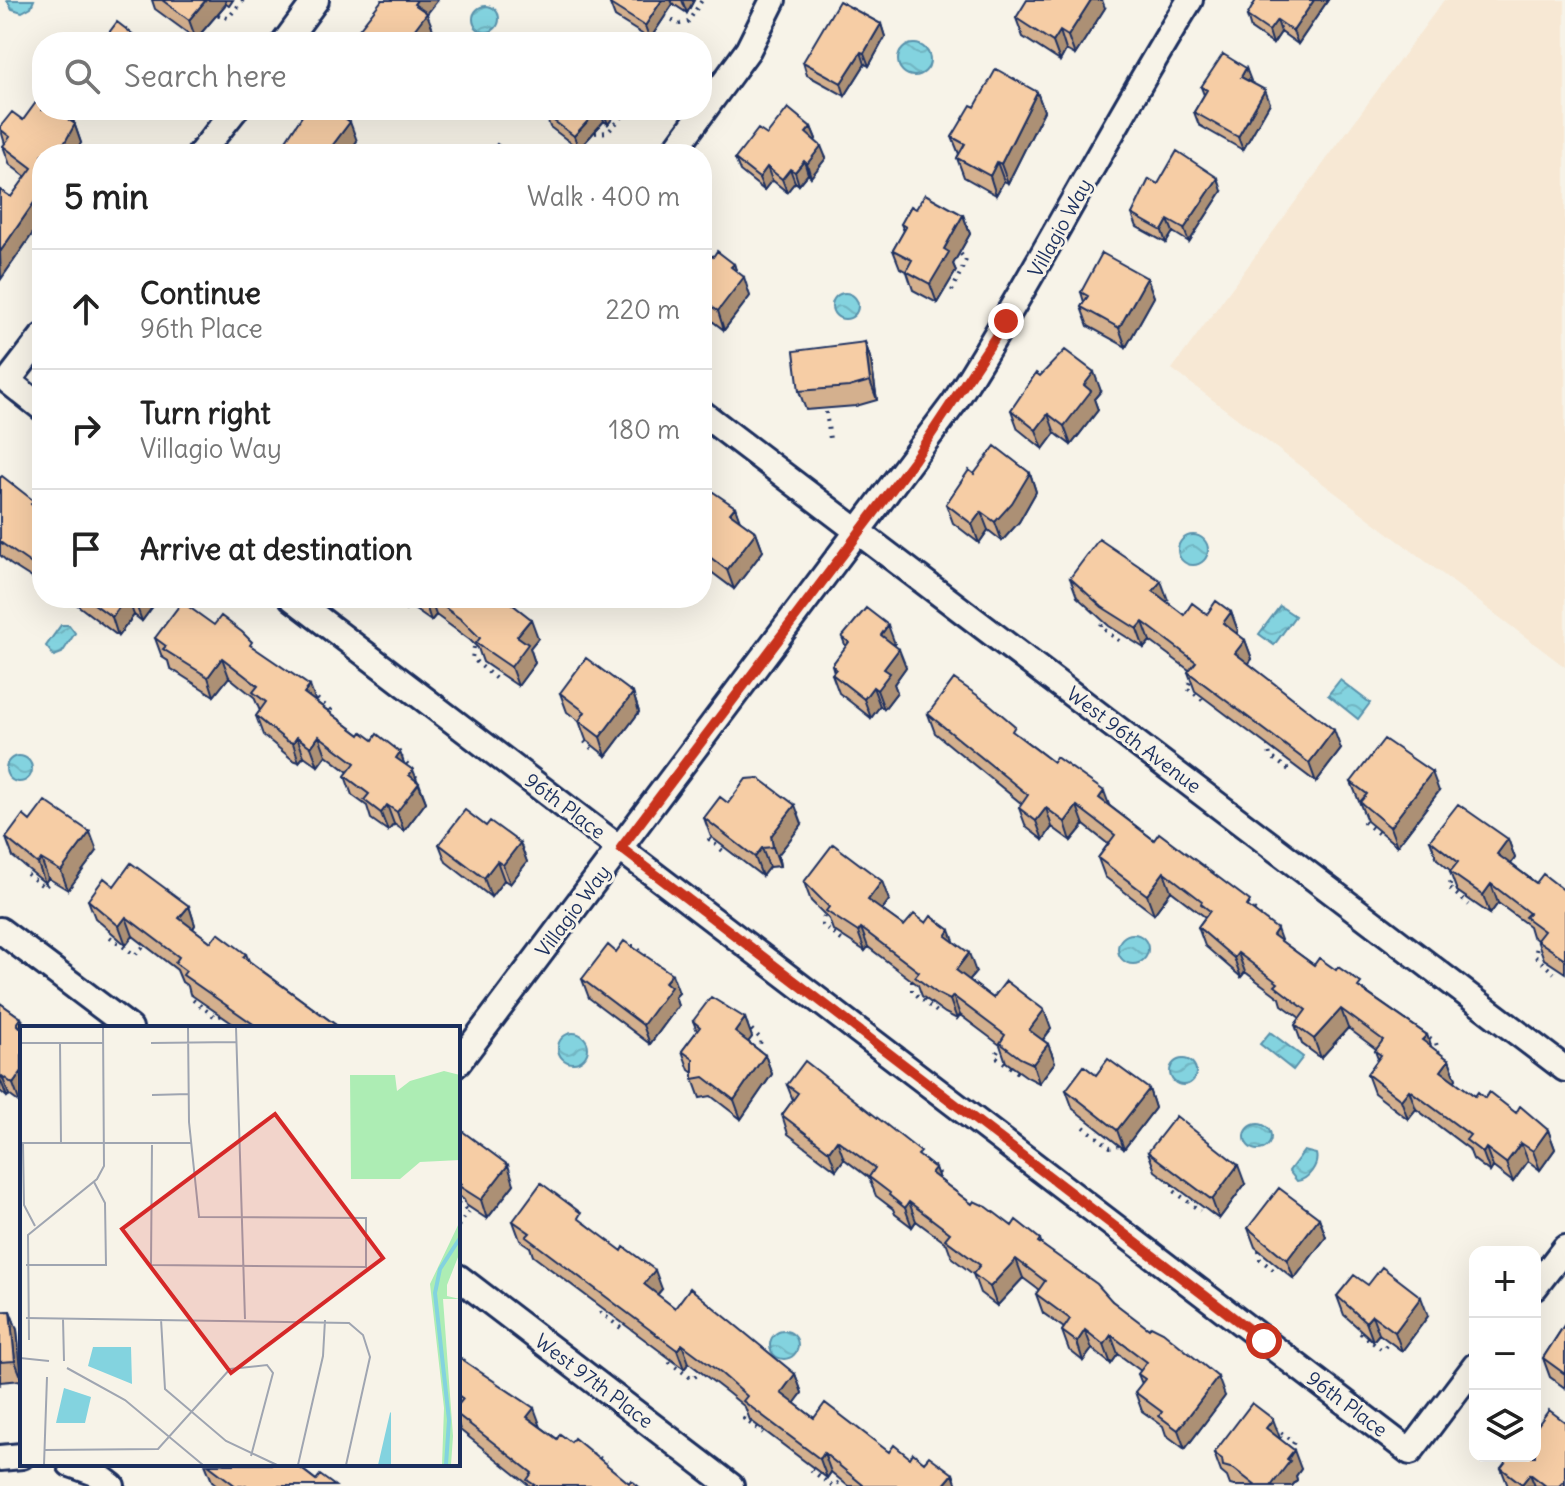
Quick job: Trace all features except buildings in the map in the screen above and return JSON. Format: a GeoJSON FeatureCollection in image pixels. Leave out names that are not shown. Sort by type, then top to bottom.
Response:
{"type":"FeatureCollection","features":[{"type":"Feature","properties":{"kind":"street"},"geometry":{"type":"LineString","coordinates":[[292,32],[316,0]]}},
{"type":"Feature","properties":{"kind":"street"},"geometry":{"type":"LineString","coordinates":[[712,99],[748,50],[773,0]]}},
{"type":"Feature","properties":{"kind":"street","name":"Villagio Way"},"geometry":{"type":"LineString","coordinates":[[460,1060],[954,403],[1023,294],[1138,85],[1190,0]]}},
{"type":"Feature","properties":{"kind":"street"},"geometry":{"type":"LineString","coordinates":[[208,144],[227,120]]}},
{"type":"Feature","properties":{"kind":"street"},"geometry":{"type":"LineString","coordinates":[[679,144],[697,120]]}},
{"type":"Feature","properties":{"kind":"street"},"geometry":{"type":"LineString","coordinates":[[32,350],[8,381],[32,400]]}},
{"type":"Feature","properties":{"kind":"street","name":"West 96th Avenue"},"geometry":{"type":"LineString","coordinates":[[712,420],[1565,1069]]}},
{"type":"Feature","properties":{"kind":"street","name":"96th Place"},"geometry":{"type":"LineString","coordinates":[[305,608],[1410,1452],[1469,1374]]}},
{"type":"Feature","properties":{"kind":"street"},"geometry":{"type":"LineString","coordinates":[[0,930],[127,1026]]}},
{"type":"Feature","properties":{"kind":"street"},"geometry":{"type":"LineString","coordinates":[[1541,1279],[1565,1248]]}},
{"type":"Feature","properties":{"kind":"street","name":"West 97th Place"},"geometry":{"type":"LineString","coordinates":[[460,1279],[731,1486]]}},
{"type":"Feature","properties":{"kind":"street"},"geometry":{"type":"LineString","coordinates":[[0,1458],[20,1456]]}},
{"type":"Feature","properties":{"kind":"street"},"geometry":{"type":"LineString","coordinates":[[76,1466],[95,1473],[112,1486]]}},
{"type":"Feature","properties":{"kind":"path"},"geometry":{"type":"LineString","coordinates":[[218,15],[228,18],[243,0]]}},
{"type":"Feature","properties":{"kind":"path"},"geometry":{"type":"LineString","coordinates":[[665,16],[680,24],[688,22],[702,0]]}},
{"type":"Feature","properties":{"kind":"path"},"geometry":{"type":"LineString","coordinates":[[595,133],[608,132],[619,120]]}},
{"type":"Feature","properties":{"kind":"path"},"geometry":{"type":"LineString","coordinates":[[952,291],[966,260],[960,253]]}},
{"type":"Feature","properties":{"kind":"path"},"geometry":{"type":"LineString","coordinates":[[826,412],[830,439]]}},
{"type":"Feature","properties":{"kind":"path"},"geometry":{"type":"LineString","coordinates":[[405,608],[409,611]]}},
{"type":"Feature","properties":{"kind":"path"},"geometry":{"type":"LineString","coordinates":[[1103,616],[1101,627],[1123,644]]}},
{"type":"Feature","properties":{"kind":"path"},"geometry":{"type":"LineString","coordinates":[[474,647],[472,658],[496,679]]}},
{"type":"Feature","properties":{"kind":"path"},"geometry":{"type":"LineString","coordinates":[[1194,674],[1187,688],[1207,704]]}},
{"type":"Feature","properties":{"kind":"path"},"geometry":{"type":"LineString","coordinates":[[306,690],[331,710],[323,721]]}},
{"type":"Feature","properties":{"kind":"path"},"geometry":{"type":"LineString","coordinates":[[593,726],[584,738],[594,751]]}},
{"type":"Feature","properties":{"kind":"path"},"geometry":{"type":"LineString","coordinates":[[1268,745],[1270,756],[1289,770]]}},
{"type":"Feature","properties":{"kind":"path"},"geometry":{"type":"LineString","coordinates":[[401,757],[416,773],[414,785]]}},
{"type":"Feature","properties":{"kind":"path"},"geometry":{"type":"LineString","coordinates":[[1371,811],[1364,822],[1380,835]]}},
{"type":"Feature","properties":{"kind":"path"},"geometry":{"type":"LineString","coordinates":[[717,823],[708,836],[724,852]]}},
{"type":"Feature","properties":{"kind":"path"},"geometry":{"type":"LineString","coordinates":[[27,874],[44,887],[52,881]]}},
{"type":"Feature","properties":{"kind":"path"},"geometry":{"type":"LineString","coordinates":[[1456,874],[1448,887],[1469,905]]}},
{"type":"Feature","properties":{"kind":"path"},"geometry":{"type":"LineString","coordinates":[[1246,902],[1267,923],[1264,933]]}},
{"type":"Feature","properties":{"kind":"path"},"geometry":{"type":"LineString","coordinates":[[824,916],[822,925],[844,942]]}},
{"type":"Feature","properties":{"kind":"path"},"geometry":{"type":"LineString","coordinates":[[110,937],[135,955],[145,945]]}},
{"type":"Feature","properties":{"kind":"path"},"geometry":{"type":"LineString","coordinates":[[1538,941],[1535,956],[1554,973]]}},
{"type":"Feature","properties":{"kind":"path"},"geometry":{"type":"LineString","coordinates":[[622,947],[635,946],[650,958],[651,968]]}},
{"type":"Feature","properties":{"kind":"path"},"geometry":{"type":"LineString","coordinates":[[912,981],[912,991],[937,1012]]}},
{"type":"Feature","properties":{"kind":"path"},"geometry":{"type":"LineString","coordinates":[[193,1000],[215,1017],[222,1018],[226,1013]]}},
{"type":"Feature","properties":{"kind":"path"},"geometry":{"type":"LineString","coordinates":[[19,1018],[29,1026]]}},
{"type":"Feature","properties":{"kind":"path"},"geometry":{"type":"LineString","coordinates":[[746,1024],[761,1039],[762,1046],[753,1063]]}},
{"type":"Feature","properties":{"kind":"path"},"geometry":{"type":"LineString","coordinates":[[1421,1032],[1440,1051],[1436,1064]]}},
{"type":"Feature","properties":{"kind":"path"},"geometry":{"type":"LineString","coordinates":[[1002,1044],[995,1056],[1021,1075]]}},
{"type":"Feature","properties":{"kind":"path"},"geometry":{"type":"LineString","coordinates":[[1084,1127],[1110,1147],[1119,1145]]}},
{"type":"Feature","properties":{"kind":"path"},"geometry":{"type":"LineString","coordinates":[[926,1161],[940,1172],[936,1182]]}},
{"type":"Feature","properties":{"kind":"path"},"geometry":{"type":"LineString","coordinates":[[1173,1184],[1173,1190],[1200,1211]]}},
{"type":"Feature","properties":{"kind":"path"},"geometry":{"type":"LineString","coordinates":[[460,1204],[470,1211],[460,1224]]}},
{"type":"Feature","properties":{"kind":"path"},"geometry":{"type":"LineString","coordinates":[[1259,1250],[1260,1259],[1277,1273]]}},
{"type":"Feature","properties":{"kind":"path"},"geometry":{"type":"LineString","coordinates":[[600,1304],[600,1312],[622,1329]]}},
{"type":"Feature","properties":{"kind":"path"},"geometry":{"type":"LineString","coordinates":[[1360,1333],[1382,1350],[1389,1342]]}},
{"type":"Feature","properties":{"kind":"path"},"geometry":{"type":"LineString","coordinates":[[669,1362],[692,1379],[701,1372]]}},
{"type":"Feature","properties":{"kind":"path"},"geometry":{"type":"LineString","coordinates":[[749,1411],[744,1419],[763,1433]]}},
{"type":"Feature","properties":{"kind":"path"},"geometry":{"type":"LineString","coordinates":[[1271,1425],[1294,1442],[1284,1456]]}},
{"type":"Feature","properties":{"kind":"path"},"geometry":{"type":"LineString","coordinates":[[578,1452],[588,1449],[607,1462]]}},
{"type":"Feature","properties":{"kind":"path"},"geometry":{"type":"LineString","coordinates":[[811,1470],[832,1486],[842,1481]]}},
{"type":"Feature","properties":{"kind":"shaded area"},"geometry":{"type":"Polygon","coordinates":[[[1444,0],[1565,0],[1565,667],[1172,369],[1444,0]]]}},
{"type":"Feature","properties":{"kind":"water"},"geometry":{"type":"Polygon","coordinates":[[[7,0],[34,0],[31,7],[22,12],[12,9],[7,0]]]}},
{"type":"Feature","properties":{"kind":"water"},"geometry":{"type":"Polygon","coordinates":[[[486,6],[495,10],[499,19],[495,28],[486,32],[477,28],[473,19],[477,10],[486,6]]]}},
{"type":"Feature","properties":{"kind":"water"},"geometry":{"type":"Polygon","coordinates":[[[914,44],[926,48],[930,60],[926,72],[914,76],[902,72],[898,60],[902,48],[914,44]]]}},
{"type":"Feature","properties":{"kind":"water"},"geometry":{"type":"Polygon","coordinates":[[[845,293],[854,297],[858,306],[854,315],[845,319],[836,315],[832,306],[836,297],[845,293]]]}},
{"type":"Feature","properties":{"kind":"water"},"geometry":{"type":"Polygon","coordinates":[[[1193,535],[1199,536],[1207,544],[1207,556],[1199,564],[1193,565],[1187,564],[1179,556],[1178,550],[1179,544],[1187,536],[1193,535]]]}},
{"type":"Feature","properties":{"kind":"water"},"geometry":{"type":"Polygon","coordinates":[[[1280,606],[1295,616],[1274,645],[1259,634],[1280,606]]]}},
{"type":"Feature","properties":{"kind":"water"},"geometry":{"type":"Polygon","coordinates":[[[61,625],[69,625],[75,633],[62,653],[54,656],[46,646],[61,625]]]}},
{"type":"Feature","properties":{"kind":"water"},"geometry":{"type":"Polygon","coordinates":[[[1340,680],[1370,703],[1358,719],[1328,695],[1340,680]]]}},
{"type":"Feature","properties":{"kind":"water"},"geometry":{"type":"Polygon","coordinates":[[[19,756],[28,760],[32,769],[28,778],[19,782],[10,778],[6,769],[10,760],[19,756]]]}},
{"type":"Feature","properties":{"kind":"water"},"geometry":{"type":"Polygon","coordinates":[[[1133,934],[1144,938],[1148,949],[1144,960],[1133,964],[1122,960],[1118,949],[1122,938],[1133,934]]]}},
{"type":"Feature","properties":{"kind":"water"},"geometry":{"type":"Polygon","coordinates":[[[1270,1032],[1303,1057],[1293,1070],[1260,1044],[1270,1032]]]}},
{"type":"Feature","properties":{"kind":"water"},"geometry":{"type":"Polygon","coordinates":[[[573,1033],[584,1037],[588,1048],[584,1059],[573,1063],[562,1059],[558,1048],[562,1037],[573,1033]]]}},
{"type":"Feature","properties":{"kind":"water"},"geometry":{"type":"Polygon","coordinates":[[[1183,1059],[1192,1063],[1196,1072],[1192,1081],[1183,1085],[1174,1081],[1170,1072],[1174,1063],[1183,1059]]]}},
{"type":"Feature","properties":{"kind":"water"},"geometry":{"type":"Polygon","coordinates":[[[1258,1124],[1267,1128],[1271,1137],[1267,1146],[1258,1150],[1249,1146],[1245,1137],[1249,1128],[1258,1124]]]}},
{"type":"Feature","properties":{"kind":"water"},"geometry":{"type":"Polygon","coordinates":[[[1304,1151],[1316,1154],[1316,1163],[1309,1175],[1297,1181],[1289,1171],[1304,1151]]]}},
{"type":"Feature","properties":{"kind":"water"},"geometry":{"type":"Polygon","coordinates":[[[784,1331],[794,1335],[798,1345],[794,1355],[784,1359],[774,1355],[770,1345],[774,1335],[784,1331]]]}},
{"type":"Feature","properties":{"kind":"route"},"geometry":{"type":"LineString","coordinates":[[1006,321],[914,460],[621,848],[1264,1341]]}}]}
